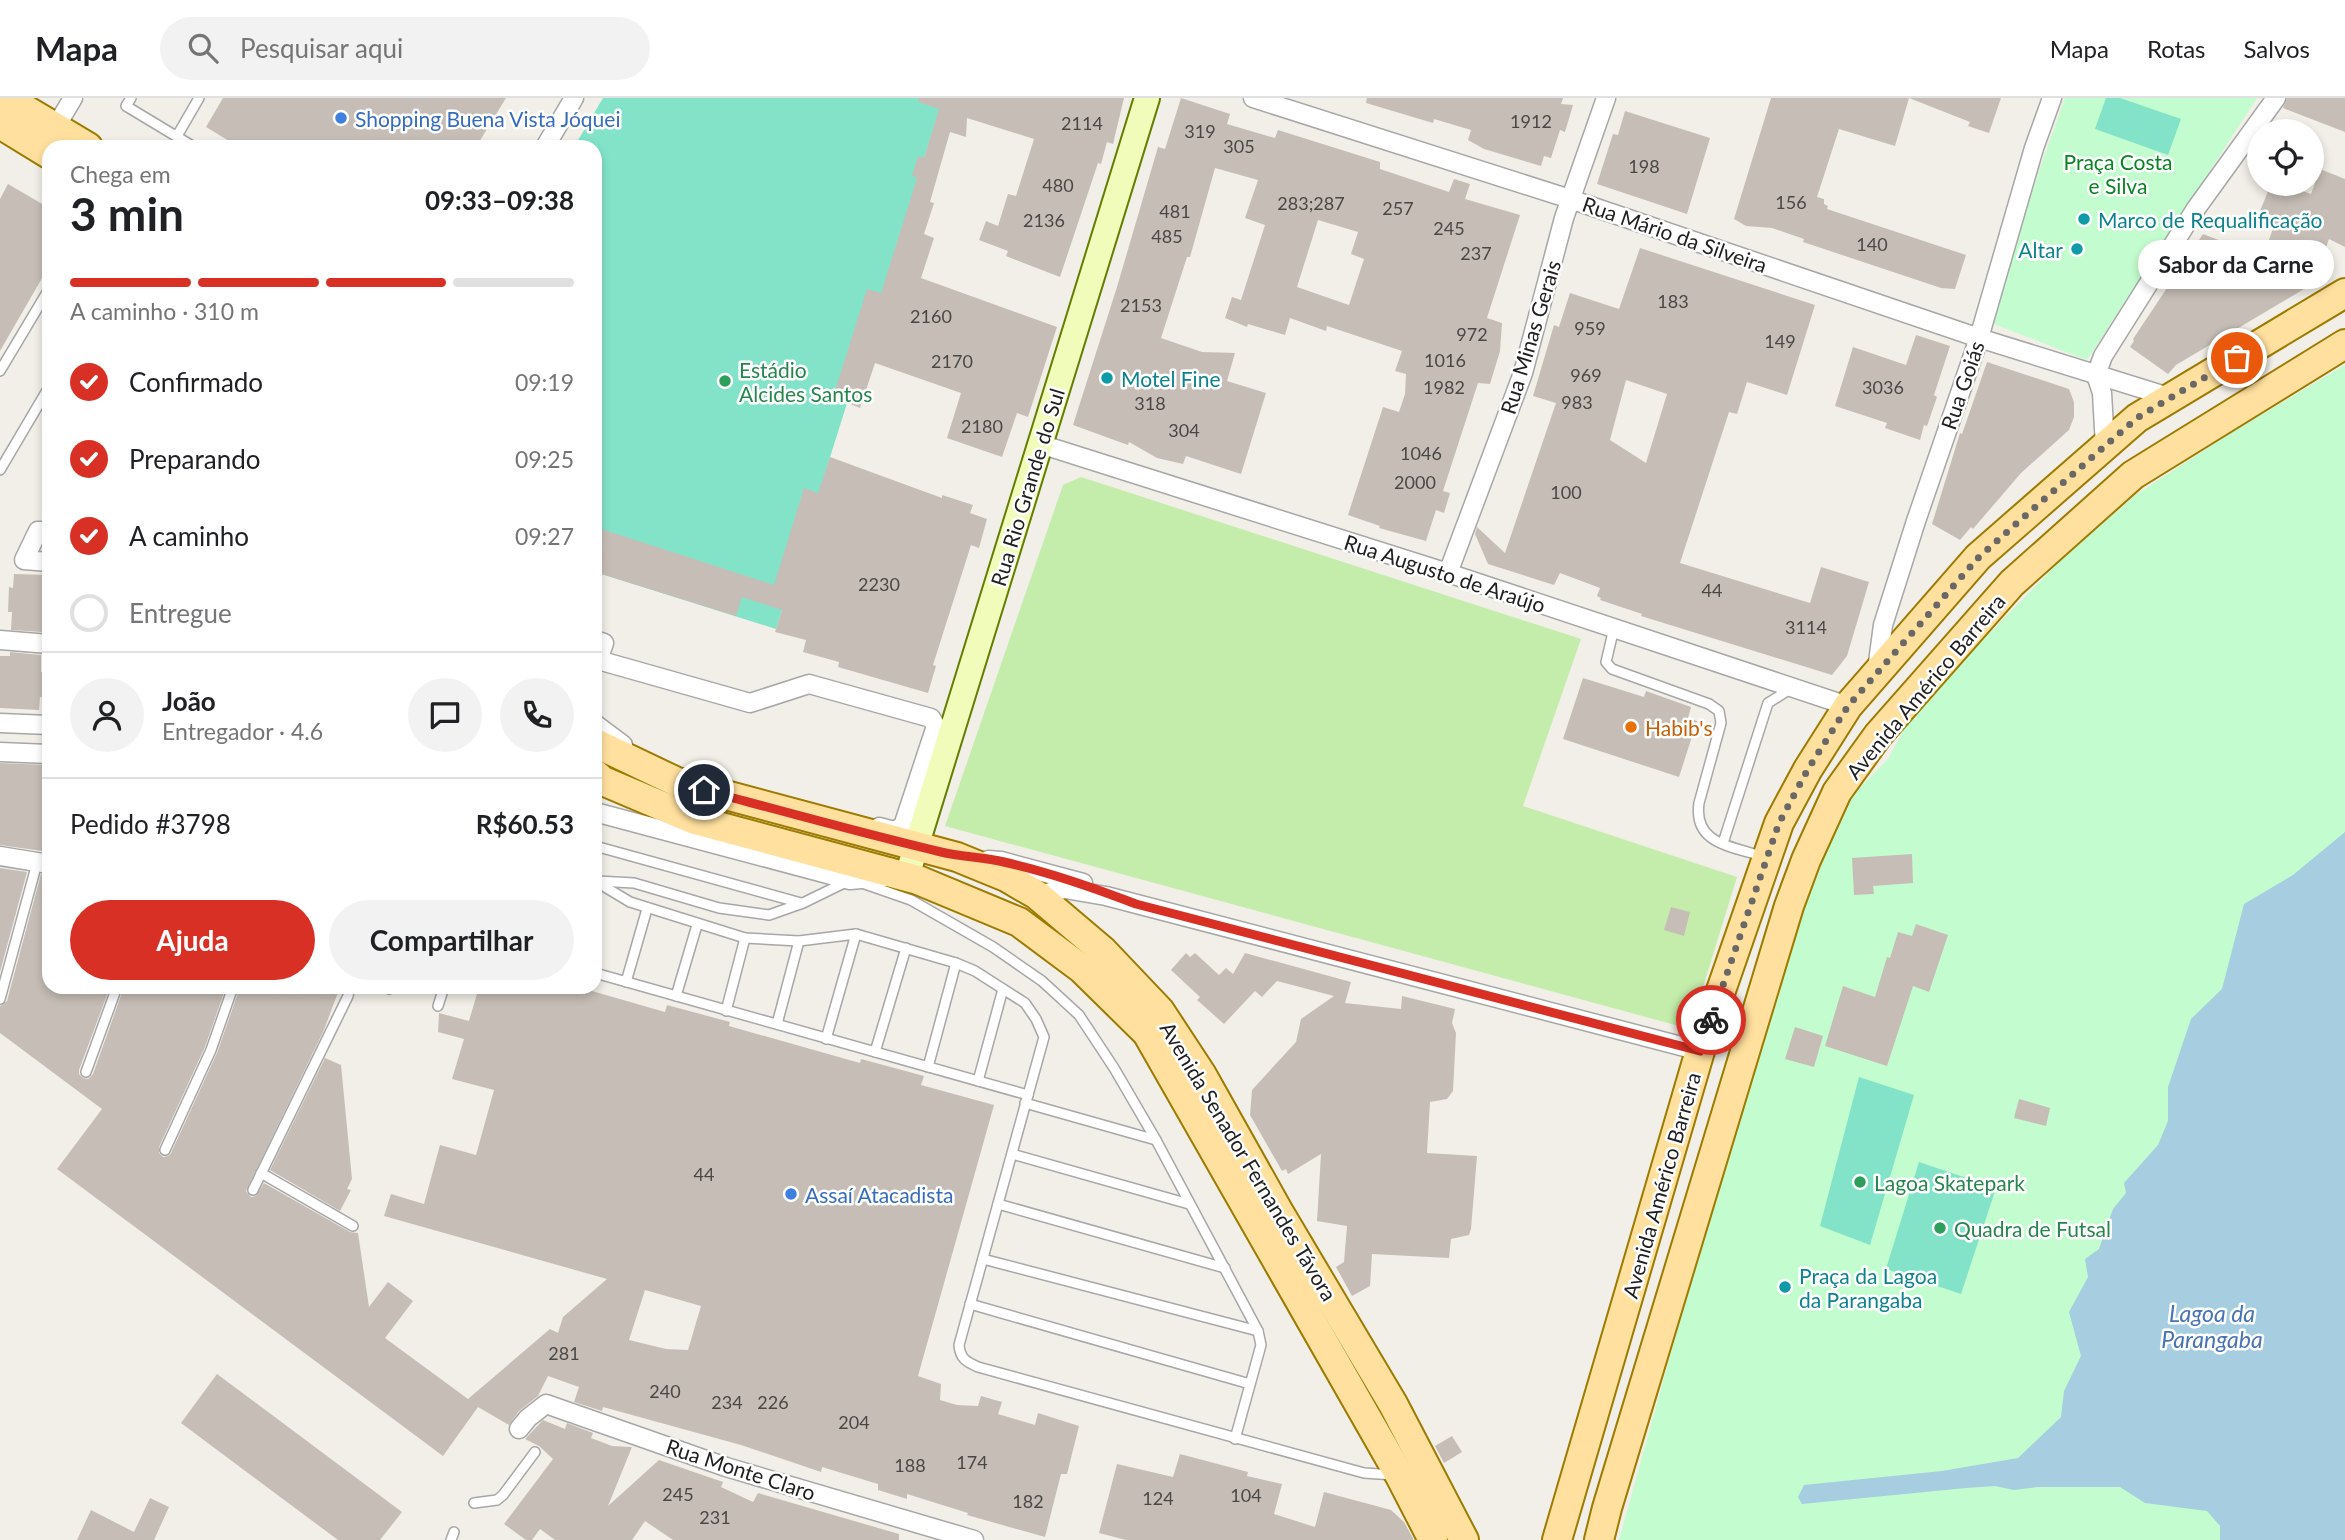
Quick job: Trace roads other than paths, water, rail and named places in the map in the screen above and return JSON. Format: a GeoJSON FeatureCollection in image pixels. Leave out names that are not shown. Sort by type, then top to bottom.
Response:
{"type":"FeatureCollection","features":[{"type":"Feature","properties":{"kind":"main road"},"geometry":{"type":"LineString","coordinates":[[13,107],[45,140]]}},
{"type":"Feature","properties":{"kind":"main road","name":"Avenida Américo Barreira"},"geometry":{"type":"LineString","coordinates":[[1556,1540],[1700,1051],[1779,823],[1808,769],[1848,706],[1978,558],[2137,418],[2345,293]]}},
{"type":"Feature","properties":{"kind":"main road","name":"Avenida Américo Barreira"},"geometry":{"type":"LineString","coordinates":[[1600,1540],[1611,1495],[1789,906],[1836,792],[1878,736],[2012,583],[2133,475],[2345,344]]}},
{"type":"Feature","properties":{"kind":"main road","name":"Avenida Senador Fernandes Távora"},"geometry":{"type":"LineString","coordinates":[[602,747],[677,782],[957,856],[1006,877],[1037,895],[1103,951],[1160,1011],[1202,1075],[1280,1214],[1393,1404],[1464,1540]]}},
{"type":"Feature","properties":{"kind":"main road","name":"Avenida Senador Fernandes Távora"},"geometry":{"type":"LineString","coordinates":[[602,784],[695,820],[1019,922],[1083,969],[1147,1033],[1400,1476],[1433,1540]]}},
{"type":"Feature","properties":{"kind":"street"},"geometry":{"type":"LineString","coordinates":[[51,140],[73,98]]}},
{"type":"Feature","properties":{"kind":"street"},"geometry":{"type":"LineString","coordinates":[[549,140],[574,98]]}},
{"type":"Feature","properties":{"kind":"street","name":"Rua Rio Grande do Sul"},"geometry":{"type":"LineString","coordinates":[[904,886],[1147,98]]}},
{"type":"Feature","properties":{"kind":"street","name":"Rua Mário da Silveira"},"geometry":{"type":"LineString","coordinates":[[1253,98],[1570,199],[1979,338],[2172,397]]}},
{"type":"Feature","properties":{"kind":"street","name":"Rua Minas Gerais"},"geometry":{"type":"LineString","coordinates":[[1448,573],[1523,373],[1570,199],[1606,98]]}},
{"type":"Feature","properties":{"kind":"street","name":"Rua Goiás"},"geometry":{"type":"LineString","coordinates":[[1876,673],[1883,625],[1979,338],[2034,148],[2052,98]]}},
{"type":"Feature","properties":{"kind":"street"},"geometry":{"type":"LineString","coordinates":[[2105,446],[2102,393],[2096,375],[2103,356],[2195,211],[2276,98]]}},
{"type":"Feature","properties":{"kind":"street","name":"Rua Augusto de Araújo"},"geometry":{"type":"LineString","coordinates":[[1040,444],[1448,573],[1848,706]]}},
{"type":"Feature","properties":{"kind":"street"},"geometry":{"type":"LineString","coordinates":[[42,531],[38,531],[24,560],[42,561]]}},
{"type":"Feature","properties":{"kind":"street"},"geometry":{"type":"LineString","coordinates":[[0,640],[42,643]]}},
{"type":"Feature","properties":{"kind":"street"},"geometry":{"type":"LineString","coordinates":[[602,661],[750,703],[809,684],[931,718],[936,726],[903,826],[894,831],[694,776],[639,755],[602,729]]}},
{"type":"Feature","properties":{"kind":"street"},"geometry":{"type":"LineString","coordinates":[[0,723],[42,725]]}},
{"type":"Feature","properties":{"kind":"street"},"geometry":{"type":"LineString","coordinates":[[0,752],[42,754]]}},
{"type":"Feature","properties":{"kind":"street"},"geometry":{"type":"LineString","coordinates":[[602,814],[850,880],[904,886]]}},
{"type":"Feature","properties":{"kind":"street"},"geometry":{"type":"LineString","coordinates":[[0,856],[42,864]]}},
{"type":"Feature","properties":{"kind":"street"},"geometry":{"type":"LineString","coordinates":[[957,856],[1001,861],[1077,881],[1136,904]]}},
{"type":"Feature","properties":{"kind":"street"},"geometry":{"type":"LineString","coordinates":[[1037,895],[1065,889],[1136,904],[1700,1051]]}},
{"type":"Feature","properties":{"kind":"street","name":"Rua Monte Claro"},"geometry":{"type":"LineString","coordinates":[[519,1429],[546,1404],[726,1467],[974,1540]]}},
{"type":"Feature","properties":{"kind":"lane"},"geometry":{"type":"LineString","coordinates":[[131,98],[126,106],[183,140]]}},
{"type":"Feature","properties":{"kind":"lane"},"geometry":{"type":"LineString","coordinates":[[177,136],[199,98]]}},
{"type":"Feature","properties":{"kind":"lane"},"geometry":{"type":"LineString","coordinates":[[0,371],[42,301]]}},
{"type":"Feature","properties":{"kind":"lane"},"geometry":{"type":"LineString","coordinates":[[0,470],[42,399]]}},
{"type":"Feature","properties":{"kind":"lane"},"geometry":{"type":"LineString","coordinates":[[1614,628],[1606,654],[1606,662],[1612,669],[1709,704],[1719,711],[1721,723],[1697,816],[1700,827],[1709,837],[1768,859]]}},
{"type":"Feature","properties":{"kind":"lane"},"geometry":{"type":"LineString","coordinates":[[1723,843],[1768,704],[1793,687]]}},
{"type":"Feature","properties":{"kind":"lane"},"geometry":{"type":"LineString","coordinates":[[602,848],[803,903]]}},
{"type":"Feature","properties":{"kind":"lane"},"geometry":{"type":"LineString","coordinates":[[0,999],[42,867]]}},
{"type":"Feature","properties":{"kind":"lane"},"geometry":{"type":"LineString","coordinates":[[602,881],[634,883],[719,908],[769,915],[803,903],[850,880]]}},
{"type":"Feature","properties":{"kind":"lane"},"geometry":{"type":"LineString","coordinates":[[602,885],[629,902],[647,909],[745,938],[799,941],[856,934],[956,963],[975,971],[1025,1003],[1037,1019],[1044,1037],[958,1345],[959,1353],[965,1361],[978,1367],[1235,1439],[1364,1473],[1400,1476]]}},
{"type":"Feature","properties":{"kind":"lane"},"geometry":{"type":"LineString","coordinates":[[904,886],[1062,997],[1090,1031],[1156,1140],[1258,1331],[1261,1345],[1235,1439]]}},
{"type":"Feature","properties":{"kind":"lane"},"geometry":{"type":"LineString","coordinates":[[626,982],[647,909]]}},
{"type":"Feature","properties":{"kind":"lane"},"geometry":{"type":"LineString","coordinates":[[676,996],[696,925]]}},
{"type":"Feature","properties":{"kind":"lane"},"geometry":{"type":"LineString","coordinates":[[826,1039],[856,934]]}},
{"type":"Feature","properties":{"kind":"lane"},"geometry":{"type":"LineString","coordinates":[[726,1011],[745,938]]}},
{"type":"Feature","properties":{"kind":"lane"},"geometry":{"type":"LineString","coordinates":[[776,1024],[799,941]]}},
{"type":"Feature","properties":{"kind":"lane"},"geometry":{"type":"LineString","coordinates":[[876,1052],[906,948]]}},
{"type":"Feature","properties":{"kind":"lane"},"geometry":{"type":"LineString","coordinates":[[928,1067],[956,963]]}},
{"type":"Feature","properties":{"kind":"lane"},"geometry":{"type":"LineString","coordinates":[[602,975],[978,1081],[1156,1140]]}},
{"type":"Feature","properties":{"kind":"lane"},"geometry":{"type":"LineString","coordinates":[[978,1081],[1003,989]]}},
{"type":"Feature","properties":{"kind":"lane"},"geometry":{"type":"LineString","coordinates":[[86,1072],[114,994]]}},
{"type":"Feature","properties":{"kind":"lane"},"geometry":{"type":"LineString","coordinates":[[165,1150],[211,1050],[231,994]]}},
{"type":"Feature","properties":{"kind":"lane"},"geometry":{"type":"LineString","coordinates":[[253,1190],[348,994]]}},
{"type":"Feature","properties":{"kind":"lane"},"geometry":{"type":"LineString","coordinates":[[438,1006],[442,994]]}},
{"type":"Feature","properties":{"kind":"lane"},"geometry":{"type":"LineString","coordinates":[[1012,1154],[1189,1204]]}},
{"type":"Feature","properties":{"kind":"lane"},"geometry":{"type":"LineString","coordinates":[[261,1173],[353,1226]]}},
{"type":"Feature","properties":{"kind":"lane"},"geometry":{"type":"LineString","coordinates":[[998,1204],[1225,1268]]}},
{"type":"Feature","properties":{"kind":"lane"},"geometry":{"type":"LineString","coordinates":[[983,1259],[1258,1331]]}},
{"type":"Feature","properties":{"kind":"lane"},"geometry":{"type":"LineString","coordinates":[[970,1304],[1250,1384]]}},
{"type":"Feature","properties":{"kind":"lane"},"geometry":{"type":"LineString","coordinates":[[474,1503],[498,1500],[535,1452]]}},
{"type":"Feature","properties":{"kind":"water","name":"Lagoa da Parangaba"},"geometry":{"type":"Polygon","coordinates":[[[2345,832],[2345,1540],[2220,1540],[2220,1526],[2207,1511],[2145,1503],[2120,1487],[2037,1487],[2014,1490],[1995,1486],[1802,1504],[1798,1497],[1804,1485],[1942,1471],[2018,1458],[2061,1417],[2064,1391],[2081,1356],[2069,1312],[2088,1277],[2085,1259],[2099,1249],[2113,1209],[2126,1193],[2124,1183],[2158,1145],[2168,1121],[2168,1087],[2191,1019],[2222,989],[2244,904],[2293,875],[2345,832]]]}},
{"type":"Feature","properties":{"kind":"place","name":"Shopping Buena Vista Jóquei"},"geometry":{"type":"Point","coordinates":[341,118]}},
{"type":"Feature","properties":{"kind":"place","name":"Marco de Requalificação"},"geometry":{"type":"Point","coordinates":[2084,219]}},
{"type":"Feature","properties":{"kind":"place","name":"Altar"},"geometry":{"type":"Point","coordinates":[2077,249]}},
{"type":"Feature","properties":{"kind":"place","name":"Sabor da Carne"},"geometry":{"type":"Point","coordinates":[2237,358]}},
{"type":"Feature","properties":{"kind":"place","name":"Motel Fine"},"geometry":{"type":"Point","coordinates":[1107,378]}},
{"type":"Feature","properties":{"kind":"place","name":"Estádio Alcides Santos"},"geometry":{"type":"Point","coordinates":[725,381]}},
{"type":"Feature","properties":{"kind":"place","name":"Habib's"},"geometry":{"type":"Point","coordinates":[1631,727]}},
{"type":"Feature","properties":{"kind":"place","name":"Lagoa Skatepark"},"geometry":{"type":"Point","coordinates":[1860,1182]}},
{"type":"Feature","properties":{"kind":"place","name":"Assaí Atacadista"},"geometry":{"type":"Point","coordinates":[791,1194]}},
{"type":"Feature","properties":{"kind":"place","name":"Quadra de Futsal"},"geometry":{"type":"Point","coordinates":[1940,1228]}},
{"type":"Feature","properties":{"kind":"place","name":"Praça da Lagoa da Parangaba"},"geometry":{"type":"Point","coordinates":[1785,1287]}},
{"type":"Feature","properties":{"kind":"park label","name":"Praça Costa e Silva"},"geometry":{"type":"Point","coordinates":[2118,173]}}]}
